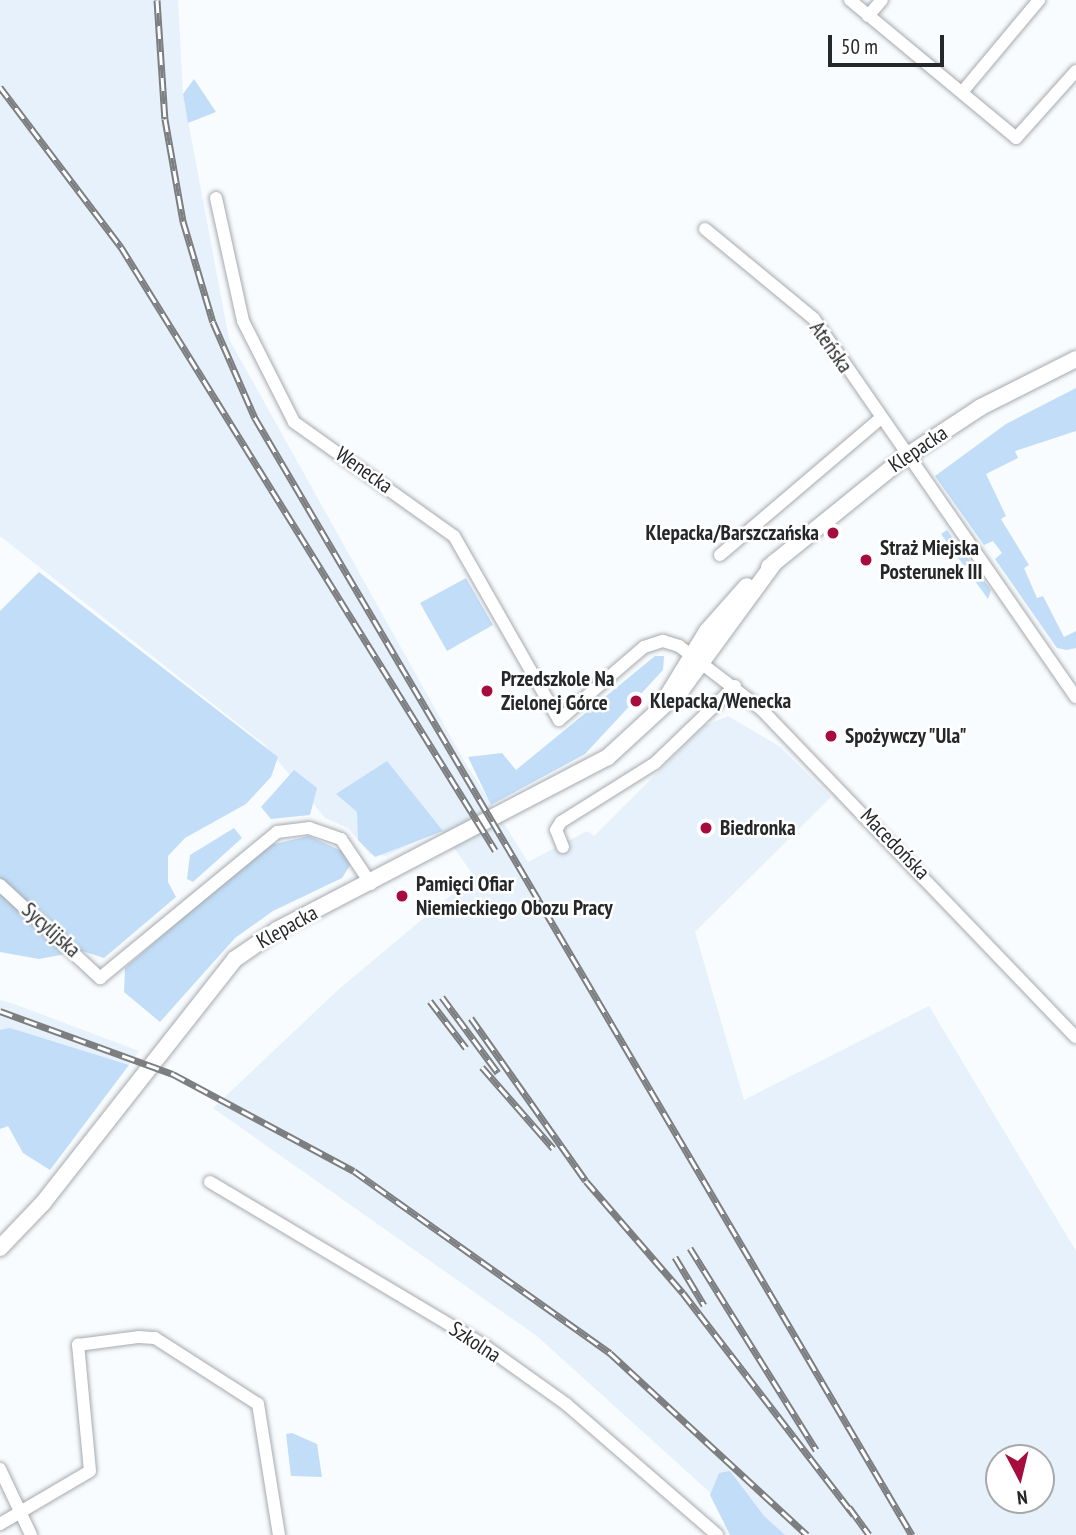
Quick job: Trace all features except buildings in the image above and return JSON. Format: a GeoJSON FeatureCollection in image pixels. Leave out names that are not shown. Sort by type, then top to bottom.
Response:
{"type":"FeatureCollection","features":[{"type":"Feature","properties":{"kind":"street"},"geometry":{"type":"LineString","coordinates":[[850,0],[963,91],[1016,138],[1076,71]]}},
{"type":"Feature","properties":{"kind":"street"},"geometry":{"type":"LineString","coordinates":[[868,16],[882,0]]}},
{"type":"Feature","properties":{"kind":"street"},"geometry":{"type":"LineString","coordinates":[[963,91],[1039,0]]}},
{"type":"Feature","properties":{"kind":"street","name":"Wenecka"},"geometry":{"type":"LineString","coordinates":[[216,198],[243,321],[294,422],[454,536],[559,720]]}},
{"type":"Feature","properties":{"kind":"street","name":"Ateńska"},"geometry":{"type":"LineString","coordinates":[[705,229],[814,319],[905,457],[1076,697]]}},
{"type":"Feature","properties":{"kind":"street","name":"Klepacka"},"geometry":{"type":"LineString","coordinates":[[0,1248],[43,1203],[235,959],[566,782],[621,747],[660,710],[744,589],[832,510],[981,407],[1076,359]]}},
{"type":"Feature","properties":{"kind":"street"},"geometry":{"type":"LineString","coordinates":[[720,555],[880,419]]}},
{"type":"Feature","properties":{"kind":"street","name":"Macedońska"},"geometry":{"type":"LineString","coordinates":[[559,720],[644,647],[669,641],[736,686],[902,849],[1076,1037]]}},
{"type":"Feature","properties":{"kind":"street"},"geometry":{"type":"LineString","coordinates":[[563,847],[556,830],[561,822],[655,763],[736,686]]}},
{"type":"Feature","properties":{"kind":"street","name":"Sycylijska"},"geometry":{"type":"LineString","coordinates":[[0,885],[100,978],[277,832],[309,828],[341,839],[371,884]]}},
{"type":"Feature","properties":{"kind":"street","name":"Szkolna"},"geometry":{"type":"LineString","coordinates":[[210,1182],[485,1346],[566,1404],[717,1535]]}},
{"type":"Feature","properties":{"kind":"street"},"geometry":{"type":"LineString","coordinates":[[0,1524],[90,1471],[78,1345],[155,1338],[258,1404],[279,1535]]}},
{"type":"Feature","properties":{"kind":"street"},"geometry":{"type":"LineString","coordinates":[[0,1469],[30,1535]]}},
{"type":"Feature","properties":{"kind":"shaded area"},"geometry":{"type":"Polygon","coordinates":[[[0,0],[178,0],[183,94],[229,339],[463,759],[528,862],[587,831],[594,836],[704,726],[728,716],[779,746],[831,797],[695,932],[744,1100],[929,1006],[1076,1251],[1076,1535],[757,1535],[538,1337],[213,1108],[339,989],[474,876],[441,830],[386,856],[370,854],[348,828],[325,818],[265,745],[0,536],[0,0]]]}},
{"type":"Feature","properties":{"kind":"shaded area"},"geometry":{"type":"Polygon","coordinates":[[[194,79],[216,112],[188,123],[183,94],[194,79]]]}},
{"type":"Feature","properties":{"kind":"shaded area"},"geometry":{"type":"Polygon","coordinates":[[[1076,388],[1076,431],[1015,451],[1018,458],[986,474],[1006,516],[1001,519],[1029,565],[1024,568],[1037,598],[1043,596],[1064,637],[1076,631],[1076,648],[1067,650],[1057,648],[995,559],[1002,553],[993,541],[984,545],[935,476],[1006,424],[1076,388]]]}},
{"type":"Feature","properties":{"kind":"shaded area"},"geometry":{"type":"Polygon","coordinates":[[[947,530],[991,590],[988,599],[941,534],[947,530]]]}},
{"type":"Feature","properties":{"kind":"shaded area"},"geometry":{"type":"Polygon","coordinates":[[[39,572],[278,757],[271,777],[246,804],[185,838],[168,856],[168,882],[176,897],[104,958],[82,951],[39,959],[0,952],[0,611],[39,572]]]}},
{"type":"Feature","properties":{"kind":"shaded area"},"geometry":{"type":"Polygon","coordinates":[[[466,578],[493,625],[447,651],[420,603],[466,578]]]}},
{"type":"Feature","properties":{"kind":"shaded area"},"geometry":{"type":"Polygon","coordinates":[[[655,656],[664,656],[663,670],[585,754],[491,805],[468,757],[502,753],[516,770],[655,656]]]}},
{"type":"Feature","properties":{"kind":"shaded area"},"geometry":{"type":"Polygon","coordinates":[[[387,761],[443,831],[375,857],[358,840],[357,812],[336,794],[387,761]]]}},
{"type":"Feature","properties":{"kind":"shaded area"},"geometry":{"type":"Polygon","coordinates":[[[294,770],[317,788],[310,815],[271,819],[261,807],[294,770]]]}},
{"type":"Feature","properties":{"kind":"shaded area"},"geometry":{"type":"Polygon","coordinates":[[[234,828],[242,838],[193,882],[187,879],[190,855],[234,828]]]}},
{"type":"Feature","properties":{"kind":"shaded area"},"geometry":{"type":"Polygon","coordinates":[[[309,836],[342,851],[351,864],[342,878],[273,911],[235,938],[160,1022],[124,992],[125,968],[265,846],[309,836]]]}},
{"type":"Feature","properties":{"kind":"shaded area"},"geometry":{"type":"Polygon","coordinates":[[[0,1000],[139,1051],[129,1065],[0,1030],[0,1000]]]}},
{"type":"Feature","properties":{"kind":"shaded area"},"geometry":{"type":"Polygon","coordinates":[[[10,1028],[129,1065],[50,1170],[23,1153],[8,1126],[0,1129],[0,1030],[10,1028]]]}},
{"type":"Feature","properties":{"kind":"shaded area"},"geometry":{"type":"Polygon","coordinates":[[[292,1433],[317,1444],[322,1477],[291,1476],[286,1434],[292,1433]]]}},
{"type":"Feature","properties":{"kind":"shaded area"},"geometry":{"type":"Polygon","coordinates":[[[730,1471],[764,1516],[785,1535],[730,1535],[710,1495],[719,1473],[730,1471]]]}},
{"type":"Feature","properties":{"kind":"railway"},"geometry":{"type":"LineString","coordinates":[[157,0],[165,119],[183,221],[213,322],[255,418],[912,1535]]}},
{"type":"Feature","properties":{"kind":"railway"},"geometry":{"type":"LineString","coordinates":[[0,87],[121,247],[495,850]]}},
{"type":"Feature","properties":{"kind":"railway"},"geometry":{"type":"LineString","coordinates":[[442,997],[498,1073]]}},
{"type":"Feature","properties":{"kind":"railway"},"geometry":{"type":"LineString","coordinates":[[430,1001],[466,1048]]}},
{"type":"Feature","properties":{"kind":"railway"},"geometry":{"type":"LineString","coordinates":[[0,1011],[173,1074],[354,1171],[610,1353],[807,1535]]}},
{"type":"Feature","properties":{"kind":"railway"},"geometry":{"type":"LineString","coordinates":[[471,1018],[586,1181],[683,1293],[854,1515]]}},
{"type":"Feature","properties":{"kind":"railway"},"geometry":{"type":"LineString","coordinates":[[482,1067],[553,1148]]}},
{"type":"Feature","properties":{"kind":"railway"},"geometry":{"type":"LineString","coordinates":[[690,1248],[816,1450]]}},
{"type":"Feature","properties":{"kind":"railway"},"geometry":{"type":"LineString","coordinates":[[675,1257],[704,1305]]}},
{"type":"Feature","properties":{"kind":"railway"},"geometry":{"type":"LineString","coordinates":[[849,1507],[869,1535]]}},
{"type":"Feature","properties":{"kind":"place","name":"Klepacka/Barszczańska"},"geometry":{"type":"Point","coordinates":[833,533]}},
{"type":"Feature","properties":{"kind":"place","name":"Straż Miejska Posterunek III"},"geometry":{"type":"Point","coordinates":[866,560]}},
{"type":"Feature","properties":{"kind":"place","name":"Przedszkole Na Zielonej Górce"},"geometry":{"type":"Point","coordinates":[487,691]}},
{"type":"Feature","properties":{"kind":"place","name":"Klepacka/Wenecka"},"geometry":{"type":"Point","coordinates":[636,701]}},
{"type":"Feature","properties":{"kind":"place","name":"Spożywczy \"Ula\""},"geometry":{"type":"Point","coordinates":[831,736]}},
{"type":"Feature","properties":{"kind":"place","name":"Biedronka"},"geometry":{"type":"Point","coordinates":[706,828]}},
{"type":"Feature","properties":{"kind":"place","name":"Pamięci Ofiar Niemieckiego Obozu Pracy"},"geometry":{"type":"Point","coordinates":[402,896]}}]}
